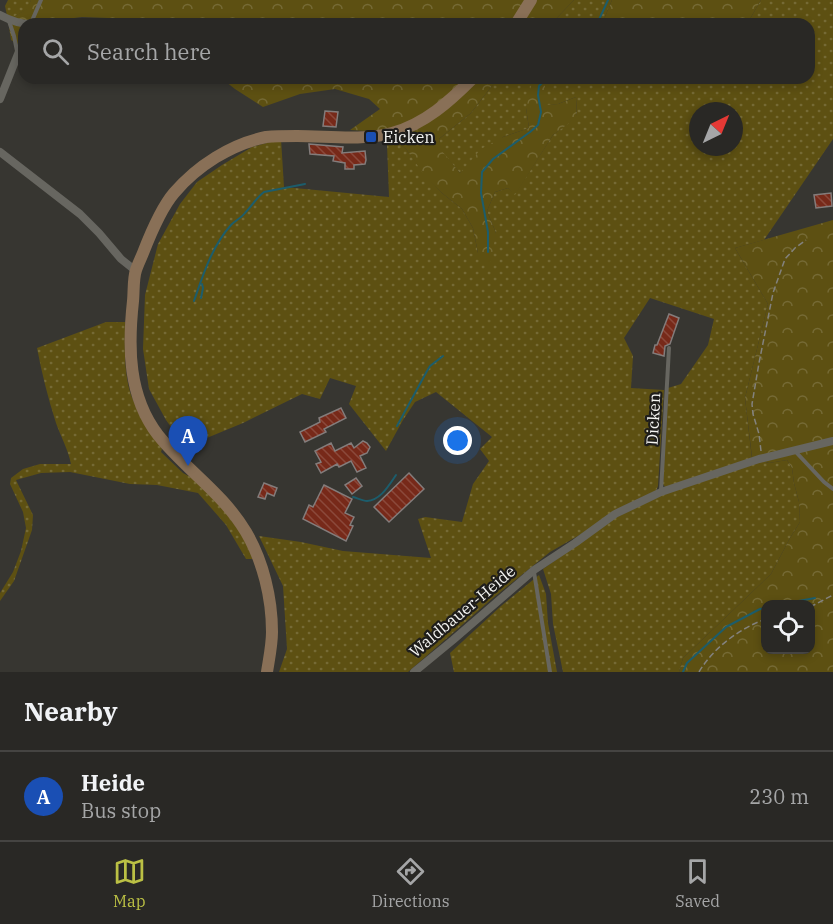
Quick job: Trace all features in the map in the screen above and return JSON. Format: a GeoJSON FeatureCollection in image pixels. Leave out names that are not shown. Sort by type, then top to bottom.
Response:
{"type":"FeatureCollection","features":[{"type":"Feature","properties":{"kind":"main road"},"geometry":{"type":"LineString","coordinates":[[520,18],[531,0]]}},
{"type":"Feature","properties":{"kind":"main road"},"geometry":{"type":"LineString","coordinates":[[267,672],[272,632],[271,610],[260,563],[253,545],[243,526],[226,503],[169,447],[142,408],[132,372],[130,354],[135,271],[148,239],[173,194],[214,158],[249,142],[267,137],[371,137],[394,132],[414,124],[443,107],[467,84]]}},
{"type":"Feature","properties":{"kind":"street"},"geometry":{"type":"LineString","coordinates":[[0,15],[18,23]]}},
{"type":"Feature","properties":{"kind":"street"},"geometry":{"type":"LineString","coordinates":[[0,99],[17,55]]}},
{"type":"Feature","properties":{"kind":"street"},"geometry":{"type":"LineString","coordinates":[[0,152],[80,214],[135,271]]}},
{"type":"Feature","properties":{"kind":"street"},"geometry":{"type":"LineString","coordinates":[[534,570],[615,514],[661,492],[762,458],[833,441]]}},
{"type":"Feature","properties":{"kind":"street","name":"Waldbauer-Heide"},"geometry":{"type":"LineString","coordinates":[[414,672],[534,570]]}},
{"type":"Feature","properties":{"kind":"lane"},"geometry":{"type":"LineString","coordinates":[[34,18],[41,0]]}},
{"type":"Feature","properties":{"kind":"lane"},"geometry":{"type":"LineString","coordinates":[[8,20],[14,36],[17,55]]}},
{"type":"Feature","properties":{"kind":"lane","name":"Dicken"},"geometry":{"type":"LineString","coordinates":[[661,492],[669,348]]}},
{"type":"Feature","properties":{"kind":"lane"},"geometry":{"type":"LineString","coordinates":[[793,450],[833,489]]}},
{"type":"Feature","properties":{"kind":"lane","name":"Waldbauer-Heide"},"geometry":{"type":"LineString","coordinates":[[534,570],[550,672]]}},
{"type":"Feature","properties":{"kind":"path"},"geometry":{"type":"LineString","coordinates":[[762,458],[752,404],[770,304],[785,259],[806,240]]}},
{"type":"Feature","properties":{"kind":"path"},"geometry":{"type":"LineString","coordinates":[[815,605],[833,596]]}},
{"type":"Feature","properties":{"kind":"path"},"geometry":{"type":"LineString","coordinates":[[699,672],[726,642],[742,629],[761,622]]}},
{"type":"Feature","properties":{"kind":"green space"},"geometry":{"type":"Polygon","coordinates":[[[8,0],[31,0],[28,9],[8,20],[5,6],[8,0]]]}},
{"type":"Feature","properties":{"kind":"green space"},"geometry":{"type":"Polygon","coordinates":[[[31,0],[574,0],[557,18],[18,18],[18,44],[11,40],[8,20],[27,9],[31,0]]]}},
{"type":"Feature","properties":{"kind":"green space"},"geometry":{"type":"Polygon","coordinates":[[[574,0],[612,0],[604,18],[557,18],[574,0]]]}},
{"type":"Feature","properties":{"kind":"green space"},"geometry":{"type":"Polygon","coordinates":[[[612,0],[761,0],[750,18],[604,18],[612,0]]]}},
{"type":"Feature","properties":{"kind":"green space"},"geometry":{"type":"Polygon","coordinates":[[[761,0],[833,0],[833,139],[764,240],[735,248],[768,304],[745,398],[752,459],[665,487],[663,484],[668,388],[681,384],[708,345],[714,319],[650,298],[624,338],[633,356],[631,388],[664,390],[656,491],[550,552],[408,672],[279,672],[287,649],[283,586],[259,536],[343,551],[431,558],[418,519],[425,517],[462,522],[473,484],[489,461],[480,449],[492,437],[436,392],[415,402],[386,451],[349,404],[356,386],[330,378],[320,399],[302,394],[243,423],[185,447],[166,420],[149,389],[143,349],[145,295],[158,244],[180,204],[197,182],[252,147],[281,139],[284,187],[389,197],[387,144],[397,142],[406,149],[442,193],[462,209],[473,228],[478,253],[496,233],[487,211],[495,192],[508,188],[515,194],[553,135],[577,116],[576,97],[558,104],[526,108],[529,128],[503,137],[460,173],[441,151],[439,139],[471,113],[493,84],[815,84],[815,18],[750,18],[761,0]]]}},
{"type":"Feature","properties":{"kind":"green space"},"geometry":{"type":"Polygon","coordinates":[[[229,84],[493,84],[471,113],[439,139],[442,151],[460,173],[481,149],[503,137],[529,128],[526,108],[532,84],[545,84],[545,105],[558,104],[576,97],[577,117],[553,135],[515,195],[508,188],[495,192],[487,211],[496,233],[490,266],[478,253],[473,228],[462,209],[425,176],[406,149],[383,132],[350,130],[380,109],[369,99],[335,89],[300,94],[263,107],[229,84]]]}},
{"type":"Feature","properties":{"kind":"green space"},"geometry":{"type":"Polygon","coordinates":[[[833,220],[833,672],[679,672],[683,658],[771,574],[800,522],[799,502],[792,468],[787,460],[769,463],[752,457],[745,398],[768,304],[735,248],[833,220]]]}},
{"type":"Feature","properties":{"kind":"green space"},"geometry":{"type":"Polygon","coordinates":[[[106,322],[125,322],[125,361],[130,391],[136,406],[162,449],[161,452],[183,473],[196,480],[217,501],[243,536],[253,559],[246,559],[226,525],[198,493],[157,485],[130,484],[70,472],[41,473],[16,480],[33,515],[32,530],[14,581],[0,601],[0,593],[13,572],[21,551],[26,528],[23,512],[10,484],[11,478],[23,469],[40,464],[71,464],[50,404],[37,348],[106,322]]]}},
{"type":"Feature","properties":{"kind":"green space"},"geometry":{"type":"Polygon","coordinates":[[[787,460],[792,468],[799,502],[800,522],[771,574],[683,658],[679,672],[563,672],[553,624],[551,594],[543,569],[615,518],[661,494],[762,461],[769,463],[787,460]]]}},
{"type":"Feature","properties":{"kind":"green space"},"geometry":{"type":"Polygon","coordinates":[[[539,575],[546,594],[548,623],[557,672],[454,672],[450,653],[539,575]]]}},
{"type":"Feature","properties":{"kind":"building"},"geometry":{"type":"Polygon","coordinates":[[[325,111],[338,112],[336,127],[323,126],[325,111]]]}},
{"type":"Feature","properties":{"kind":"building"},"geometry":{"type":"Polygon","coordinates":[[[309,144],[343,147],[342,153],[365,151],[365,164],[354,165],[354,169],[345,169],[345,163],[333,161],[334,156],[310,154],[309,144]]]}},
{"type":"Feature","properties":{"kind":"building"},"geometry":{"type":"Polygon","coordinates":[[[831,193],[832,206],[816,208],[814,195],[831,193]]]}},
{"type":"Feature","properties":{"kind":"building"},"geometry":{"type":"Polygon","coordinates":[[[669,314],[679,318],[670,344],[665,346],[664,356],[653,353],[669,314]]]}},
{"type":"Feature","properties":{"kind":"building"},"geometry":{"type":"Polygon","coordinates":[[[341,408],[346,418],[324,429],[326,432],[305,442],[300,432],[320,422],[319,418],[341,408]]]}},
{"type":"Feature","properties":{"kind":"building"},"geometry":{"type":"Polygon","coordinates":[[[363,441],[370,447],[367,453],[360,456],[366,468],[357,472],[351,461],[339,467],[337,464],[321,473],[316,464],[321,462],[315,451],[331,443],[335,451],[351,443],[354,448],[363,441]]]}},
{"type":"Feature","properties":{"kind":"building"},"geometry":{"type":"Polygon","coordinates":[[[409,473],[424,489],[389,522],[374,507],[409,473]]]}},
{"type":"Feature","properties":{"kind":"building"},"geometry":{"type":"Polygon","coordinates":[[[356,478],[362,486],[352,494],[345,485],[356,478]]]}},
{"type":"Feature","properties":{"kind":"building"},"geometry":{"type":"Polygon","coordinates":[[[264,483],[277,488],[274,496],[267,493],[265,499],[258,497],[264,483]]]}},
{"type":"Feature","properties":{"kind":"building"},"geometry":{"type":"Polygon","coordinates":[[[324,485],[352,499],[345,513],[354,517],[350,525],[353,526],[346,541],[303,519],[309,505],[313,507],[324,485]]]}},
{"type":"Feature","properties":{"kind":"waterway"},"geometry":{"type":"LineString","coordinates":[[600,18],[608,0]]}},
{"type":"Feature","properties":{"kind":"waterway"},"geometry":{"type":"LineString","coordinates":[[488,252],[488,232],[481,193],[482,172],[493,159],[538,125],[541,112],[538,95],[541,84]]}},
{"type":"Feature","properties":{"kind":"waterway"},"geometry":{"type":"LineString","coordinates":[[194,301],[213,251],[231,225],[264,192],[305,184]]}},
{"type":"Feature","properties":{"kind":"waterway"},"geometry":{"type":"LineString","coordinates":[[201,298],[202,284]]}},
{"type":"Feature","properties":{"kind":"waterway"},"geometry":{"type":"LineString","coordinates":[[397,426],[430,366],[443,356]]}},
{"type":"Feature","properties":{"kind":"waterway"},"geometry":{"type":"LineString","coordinates":[[353,497],[367,501],[376,498],[396,475]]}},
{"type":"Feature","properties":{"kind":"waterway"},"geometry":{"type":"LineString","coordinates":[[804,600],[815,598]]}},
{"type":"Feature","properties":{"kind":"waterway"},"geometry":{"type":"LineString","coordinates":[[683,672],[687,663],[726,627],[761,609]]}},
{"type":"Feature","properties":{"kind":"place","name":"Eicken"},"geometry":{"type":"Point","coordinates":[371,137]}},
{"type":"Feature","properties":{"kind":"place","name":"Heide"},"geometry":{"type":"Point","coordinates":[188,466]}}]}
